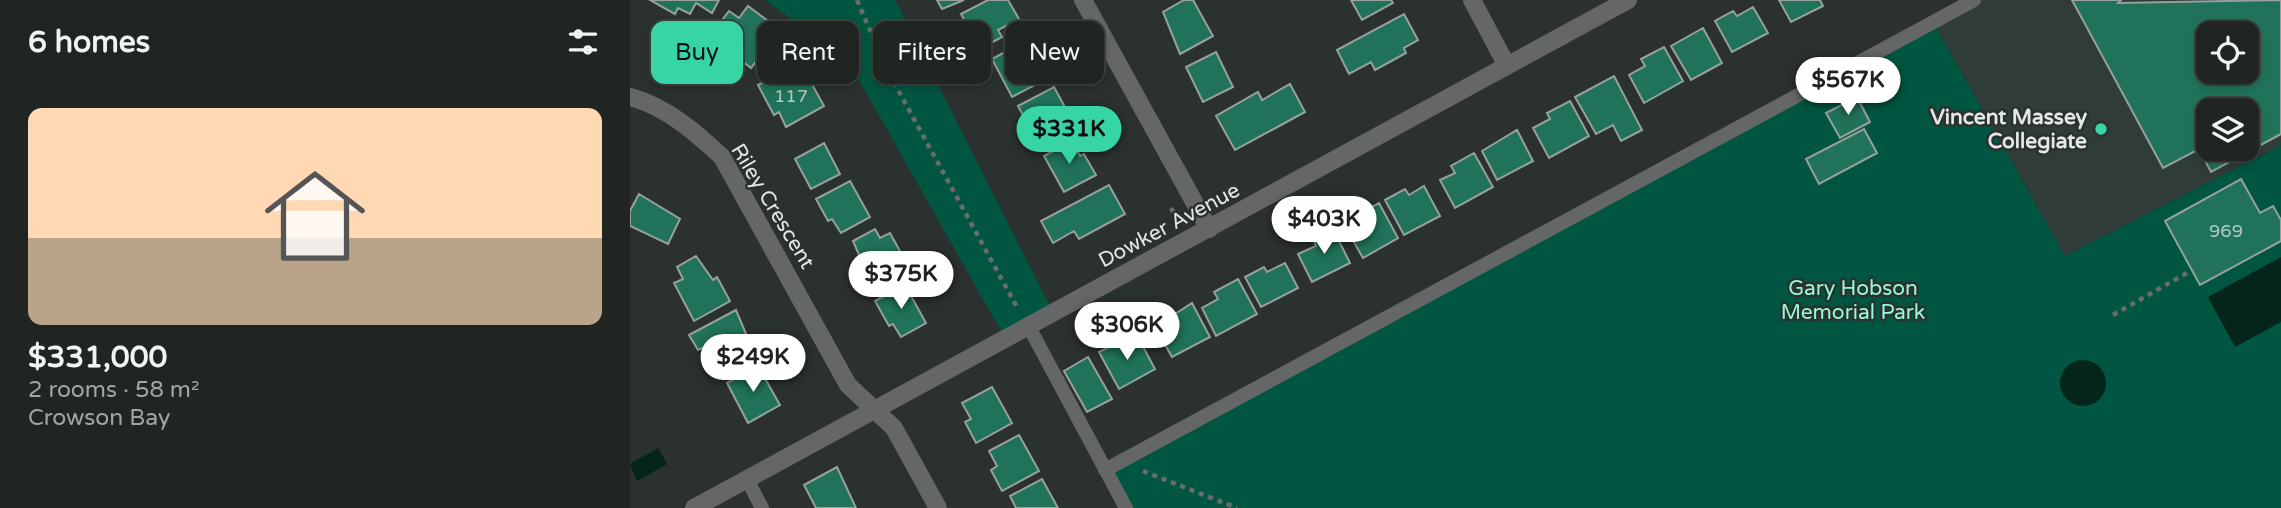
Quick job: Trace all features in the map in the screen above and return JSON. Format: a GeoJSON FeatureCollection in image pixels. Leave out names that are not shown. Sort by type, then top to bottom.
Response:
{"type":"FeatureCollection","features":[{"type":"Feature","properties":{"kind":"street"},"geometry":{"type":"LineString","coordinates":[[1083,0],[1209,229]]}},
{"type":"Feature","properties":{"kind":"street"},"geometry":{"type":"LineString","coordinates":[[1472,0],[1507,66]]}},
{"type":"Feature","properties":{"kind":"street","name":"Dowker Avenue"},"geometry":{"type":"LineString","coordinates":[[694,508],[1628,0]]}},
{"type":"Feature","properties":{"kind":"street","name":"Riley Crescent"},"geometry":{"type":"LineString","coordinates":[[630,97],[664,110],[699,135],[722,158],[848,386],[894,428],[938,508]]}},
{"type":"Feature","properties":{"kind":"lane"},"geometry":{"type":"LineString","coordinates":[[1105,470],[1974,0]]}},
{"type":"Feature","properties":{"kind":"lane"},"geometry":{"type":"LineString","coordinates":[[1029,327],[1126,508]]}},
{"type":"Feature","properties":{"kind":"lane"},"geometry":{"type":"LineString","coordinates":[[748,481],[762,508]]}},
{"type":"Feature","properties":{"kind":"path"},"geometry":{"type":"LineString","coordinates":[[856,0],[886,68],[1029,327]]}},
{"type":"Feature","properties":{"kind":"path"},"geometry":{"type":"LineString","coordinates":[[2113,315],[2188,273]]}},
{"type":"Feature","properties":{"kind":"path"},"geometry":{"type":"LineString","coordinates":[[1119,462],[1237,508]]}},
{"type":"Feature","properties":{"kind":"shaded area","name":"Vincent Massey Collegiate"},"geometry":{"type":"Polygon","coordinates":[[[1974,0],[2281,0],[2281,145],[2259,156],[2259,98],[2196,98],[2196,161],[2250,161],[2065,256],[1933,22],[1974,0]]]}},
{"type":"Feature","properties":{"kind":"shaded area"},"geometry":{"type":"Polygon","coordinates":[[[2281,257],[2281,322],[2235,347],[2208,297],[2281,257]]]}},
{"type":"Feature","properties":{"kind":"shaded area"},"geometry":{"type":"Polygon","coordinates":[[[2083,360],[2099,367],[2106,383],[2099,399],[2083,406],[2067,399],[2060,383],[2067,367],[2083,360]]]}},
{"type":"Feature","properties":{"kind":"shaded area"},"geometry":{"type":"Polygon","coordinates":[[[658,448],[667,464],[637,481],[630,464],[658,448]]]}},
{"type":"Feature","properties":{"kind":"green space"},"geometry":{"type":"Polygon","coordinates":[[[765,0],[895,0],[906,21],[873,21],[873,84],[938,84],[1054,314],[1006,340],[859,80],[859,21],[794,21],[765,0]]]}},
{"type":"Feature","properties":{"kind":"green space","name":"Gary Hobson Memorial Park"},"geometry":{"type":"Polygon","coordinates":[[[1933,22],[2065,256],[2250,161],[2259,161],[2259,156],[2281,145],[2281,508],[1126,508],[1105,470],[1933,22]]]}},
{"type":"Feature","properties":{"kind":"building"},"geometry":{"type":"Polygon","coordinates":[[[650,0],[719,0],[712,13],[696,3],[690,14],[678,8],[675,14],[650,0]]]}},
{"type":"Feature","properties":{"kind":"building"},"geometry":{"type":"Polygon","coordinates":[[[937,0],[964,0],[942,9],[937,0]]]}},
{"type":"Feature","properties":{"kind":"building"},"geometry":{"type":"Polygon","coordinates":[[[988,0],[1008,0],[1019,19],[1005,21],[1005,26],[998,30],[1002,37],[991,43],[991,21],[965,21],[961,14],[988,0]]]}},
{"type":"Feature","properties":{"kind":"building"},"geometry":{"type":"Polygon","coordinates":[[[1184,0],[1193,0],[1213,36],[1180,54],[1163,12],[1184,0]]]}},
{"type":"Feature","properties":{"kind":"building"},"geometry":{"type":"Polygon","coordinates":[[[1351,0],[1391,0],[1393,3],[1362,20],[1351,0]]]}},
{"type":"Feature","properties":{"kind":"building"},"geometry":{"type":"Polygon","coordinates":[[[1779,0],[1820,0],[1823,6],[1791,22],[1779,0]]]}},
{"type":"Feature","properties":{"kind":"building"},"geometry":{"type":"Polygon","coordinates":[[[2072,0],[2121,0],[2118,3],[2281,0],[2281,134],[2259,146],[2259,98],[2196,98],[2196,151],[2163,168],[2072,0]]]}},
{"type":"Feature","properties":{"kind":"building"},"geometry":{"type":"Polygon","coordinates":[[[748,6],[768,21],[757,21],[757,60],[751,68],[743,62],[743,21],[721,21],[729,11],[739,18],[748,6]]]}},
{"type":"Feature","properties":{"kind":"building"},"geometry":{"type":"Polygon","coordinates":[[[1753,7],[1768,33],[1732,52],[1715,21],[1733,11],[1737,16],[1753,7]]]}},
{"type":"Feature","properties":{"kind":"building"},"geometry":{"type":"Polygon","coordinates":[[[1404,14],[1418,40],[1404,48],[1406,53],[1375,70],[1371,62],[1349,74],[1337,50],[1404,14]]]}},
{"type":"Feature","properties":{"kind":"building"},"geometry":{"type":"Polygon","coordinates":[[[1703,28],[1722,63],[1691,80],[1671,46],[1703,28]]]}},
{"type":"Feature","properties":{"kind":"building"},"geometry":{"type":"Polygon","coordinates":[[[1664,47],[1683,81],[1644,103],[1629,75],[1645,66],[1641,59],[1664,47]]]}},
{"type":"Feature","properties":{"kind":"building"},"geometry":{"type":"Polygon","coordinates":[[[1005,52],[1005,84],[992,59],[1005,52]]]}},
{"type":"Feature","properties":{"kind":"building"},"geometry":{"type":"Polygon","coordinates":[[[1216,52],[1233,87],[1203,102],[1186,67],[1216,52]]]}},
{"type":"Feature","properties":{"kind":"building"},"geometry":{"type":"Polygon","coordinates":[[[1614,76],[1642,130],[1621,141],[1613,125],[1596,134],[1575,97],[1614,76]]]}},
{"type":"Feature","properties":{"kind":"building"},"geometry":{"type":"Polygon","coordinates":[[[812,84],[824,106],[786,127],[779,112],[774,115],[758,85],[812,84]]]}},
{"type":"Feature","properties":{"kind":"building"},"geometry":{"type":"Polygon","coordinates":[[[1005,84],[1037,84],[1012,97],[1005,84]]]}},
{"type":"Feature","properties":{"kind":"building"},"geometry":{"type":"Polygon","coordinates":[[[1290,84],[1305,112],[1235,150],[1216,116],[1258,92],[1262,100],[1290,84]]]}},
{"type":"Feature","properties":{"kind":"building"},"geometry":{"type":"Polygon","coordinates":[[[1054,87],[1067,111],[1063,114],[1070,127],[1038,144],[1018,106],[1054,87]]]}},
{"type":"Feature","properties":{"kind":"building"},"geometry":{"type":"Polygon","coordinates":[[[1857,97],[1870,122],[1840,138],[1826,113],[1857,97]]]}},
{"type":"Feature","properties":{"kind":"building"},"geometry":{"type":"Polygon","coordinates":[[[1570,101],[1589,136],[1549,158],[1533,128],[1550,119],[1547,113],[1570,101]]]}},
{"type":"Feature","properties":{"kind":"building"},"geometry":{"type":"Polygon","coordinates":[[[1864,129],[1877,153],[1819,184],[1806,159],[1864,129]]]}},
{"type":"Feature","properties":{"kind":"building"},"geometry":{"type":"Polygon","coordinates":[[[1517,130],[1533,161],[1497,180],[1482,151],[1517,130]]]}},
{"type":"Feature","properties":{"kind":"building"},"geometry":{"type":"Polygon","coordinates":[[[1072,141],[1080,156],[1084,154],[1096,175],[1064,192],[1044,156],[1072,141]]]}},
{"type":"Feature","properties":{"kind":"building"},"geometry":{"type":"Polygon","coordinates":[[[824,143],[840,174],[811,189],[795,159],[824,143]]]}},
{"type":"Feature","properties":{"kind":"building"},"geometry":{"type":"Polygon","coordinates":[[[1474,153],[1493,187],[1455,208],[1440,180],[1455,173],[1451,166],[1474,153]]]}},
{"type":"Feature","properties":{"kind":"building"},"geometry":{"type":"Polygon","coordinates":[[[2205,161],[2231,161],[2211,172],[2205,161]]]}},
{"type":"Feature","properties":{"kind":"building"},"geometry":{"type":"Polygon","coordinates":[[[2241,179],[2260,213],[2273,206],[2281,220],[2281,241],[2200,285],[2165,221],[2241,179]]]}},
{"type":"Feature","properties":{"kind":"building"},"geometry":{"type":"Polygon","coordinates":[[[850,181],[870,217],[841,233],[832,219],[828,221],[816,199],[850,181]]]}},
{"type":"Feature","properties":{"kind":"building"},"geometry":{"type":"Polygon","coordinates":[[[1109,185],[1125,214],[1079,239],[1074,231],[1053,243],[1041,221],[1109,185]]]}},
{"type":"Feature","properties":{"kind":"building"},"geometry":{"type":"Polygon","coordinates":[[[1424,186],[1440,216],[1404,235],[1385,200],[1405,189],[1409,195],[1424,186]]]}},
{"type":"Feature","properties":{"kind":"building"},"geometry":{"type":"Polygon","coordinates":[[[639,194],[680,219],[668,244],[630,226],[630,211],[639,194]]]}},
{"type":"Feature","properties":{"kind":"building"},"geometry":{"type":"Polygon","coordinates":[[[1379,203],[1398,238],[1363,258],[1343,223],[1379,203]]]}},
{"type":"Feature","properties":{"kind":"building"},"geometry":{"type":"Polygon","coordinates":[[[875,229],[880,238],[890,233],[911,271],[873,291],[860,266],[863,264],[853,241],[875,229]]]}},
{"type":"Feature","properties":{"kind":"building"},"geometry":{"type":"Polygon","coordinates":[[[1333,229],[1350,263],[1312,282],[1298,254],[1316,246],[1313,239],[1333,229]]]}},
{"type":"Feature","properties":{"kind":"building"},"geometry":{"type":"Polygon","coordinates":[[[696,256],[713,280],[717,277],[730,301],[694,321],[674,283],[683,279],[677,267],[696,256]]]}},
{"type":"Feature","properties":{"kind":"building"},"geometry":{"type":"Polygon","coordinates":[[[1285,263],[1298,288],[1261,307],[1245,277],[1264,267],[1267,272],[1285,263]]]}},
{"type":"Feature","properties":{"kind":"building"},"geometry":{"type":"Polygon","coordinates":[[[1238,279],[1257,314],[1216,336],[1202,308],[1218,299],[1214,292],[1238,279]]]}},
{"type":"Feature","properties":{"kind":"building"},"geometry":{"type":"Polygon","coordinates":[[[905,285],[926,323],[901,337],[893,324],[889,326],[875,301],[905,285]]]}},
{"type":"Feature","properties":{"kind":"building"},"geometry":{"type":"Polygon","coordinates":[[[1192,303],[1210,337],[1172,357],[1155,327],[1192,303]]]}},
{"type":"Feature","properties":{"kind":"building"},"geometry":{"type":"Polygon","coordinates":[[[736,310],[752,348],[720,365],[709,345],[698,350],[689,335],[736,310]]]}},
{"type":"Feature","properties":{"kind":"building"},"geometry":{"type":"Polygon","coordinates":[[[1139,339],[1155,369],[1119,389],[1099,352],[1121,341],[1125,347],[1139,339]]]}},
{"type":"Feature","properties":{"kind":"building"},"geometry":{"type":"Polygon","coordinates":[[[1088,357],[1112,399],[1087,412],[1064,371],[1088,357]]]}},
{"type":"Feature","properties":{"kind":"building"},"geometry":{"type":"Polygon","coordinates":[[[758,366],[780,405],[748,423],[727,383],[758,366]]]}},
{"type":"Feature","properties":{"kind":"building"},"geometry":{"type":"Polygon","coordinates":[[[992,387],[1012,423],[976,443],[965,422],[971,419],[962,403],[992,387]]]}},
{"type":"Feature","properties":{"kind":"building"},"geometry":{"type":"Polygon","coordinates":[[[1019,435],[1039,471],[1002,491],[991,470],[997,466],[989,451],[1019,435]]]}},
{"type":"Feature","properties":{"kind":"building"},"geometry":{"type":"Polygon","coordinates":[[[837,467],[856,508],[816,508],[804,485],[837,467]]]}},
{"type":"Feature","properties":{"kind":"building"},"geometry":{"type":"Polygon","coordinates":[[[1042,479],[1058,508],[1016,508],[1010,496],[1042,479]]]}},
{"type":"Feature","properties":{"kind":"place","name":"Vincent Massey Collegiate"},"geometry":{"type":"Point","coordinates":[2101,129]}}]}
